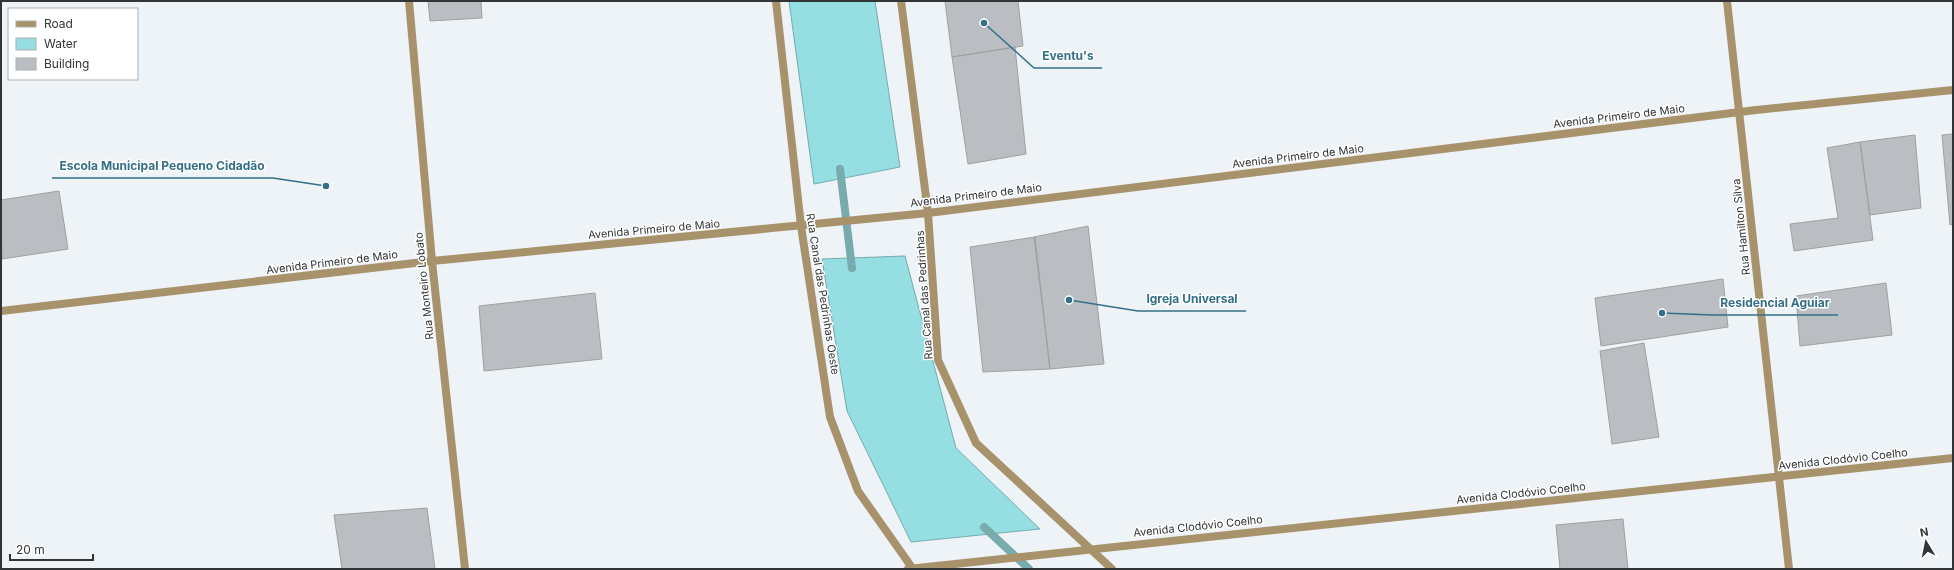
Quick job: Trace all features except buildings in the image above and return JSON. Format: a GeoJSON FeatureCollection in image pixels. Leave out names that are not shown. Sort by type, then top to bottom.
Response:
{"type":"FeatureCollection","features":[{"type":"Feature","properties":{"kind":"street","name":"Rua Monteiro Lobato"},"geometry":{"type":"LineString","coordinates":[[409,1],[432,261],[465,569]]}},
{"type":"Feature","properties":{"kind":"street","name":"Rua Canal das Pedrinhas Oeste"},"geometry":{"type":"LineString","coordinates":[[776,1],[801,226],[830,417],[858,491],[913,569]]}},
{"type":"Feature","properties":{"kind":"street","name":"Rua Canal das Pedrinhas"},"geometry":{"type":"LineString","coordinates":[[901,1],[928,213],[938,360],[976,443],[1112,569]]}},
{"type":"Feature","properties":{"kind":"street","name":"Rua Hamilton Silva"},"geometry":{"type":"LineString","coordinates":[[1727,1],[1789,569]]}},
{"type":"Feature","properties":{"kind":"street","name":"Avenida Primeiro de Maio"},"geometry":{"type":"LineString","coordinates":[[1,311],[432,261],[928,213],[1739,112],[1953,90]]}},
{"type":"Feature","properties":{"kind":"street","name":"Avenida Clodóvio Coelho"},"geometry":{"type":"LineString","coordinates":[[913,569],[1090,548],[1953,458]]}},
{"type":"Feature","properties":{"kind":"street"},"geometry":{"type":"LineString","coordinates":[[908,569],[913,569]]}},
{"type":"Feature","properties":{"kind":"water"},"geometry":{"type":"Polygon","coordinates":[[[789,1],[875,1],[900,167],[814,184],[789,1]]]}},
{"type":"Feature","properties":{"kind":"water"},"geometry":{"type":"Polygon","coordinates":[[[905,256],[956,448],[1040,529],[911,542],[847,411],[822,259],[905,256]]]}},
{"type":"Feature","properties":{"kind":"waterway"},"geometry":{"type":"LineString","coordinates":[[840,169],[852,268]]}},
{"type":"Feature","properties":{"kind":"waterway"},"geometry":{"type":"LineString","coordinates":[[984,527],[1029,569]]}},
{"type":"Feature","properties":{"kind":"place","name":"Eventu's"},"geometry":{"type":"Point","coordinates":[984,23]}},
{"type":"Feature","properties":{"kind":"place","name":"Escola Municipal Pequeno Cidadão"},"geometry":{"type":"Point","coordinates":[326,186]}},
{"type":"Feature","properties":{"kind":"place","name":"Igreja Universal"},"geometry":{"type":"Point","coordinates":[1069,300]}},
{"type":"Feature","properties":{"kind":"place","name":"Residencial Aguiar"},"geometry":{"type":"Point","coordinates":[1662,313]}}]}
